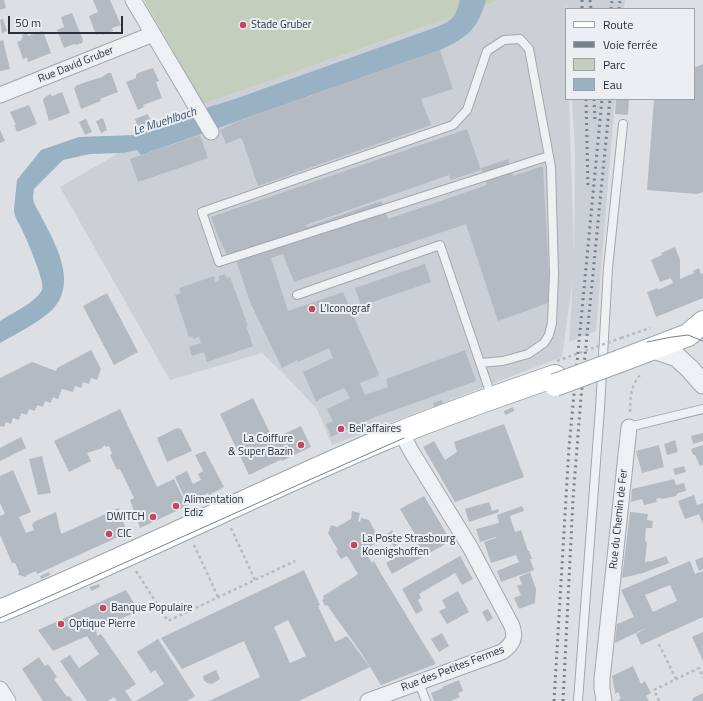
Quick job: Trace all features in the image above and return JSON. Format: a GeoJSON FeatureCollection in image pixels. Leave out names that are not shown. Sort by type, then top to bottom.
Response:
{"type":"FeatureCollection","features":[{"type":"Feature","properties":{"kind":"main road"},"geometry":{"type":"LineString","coordinates":[[403,435],[430,420],[620,350],[650,347],[703,322]]}},
{"type":"Feature","properties":{"kind":"main road"},"geometry":{"type":"LineString","coordinates":[[0,611],[126,556],[293,478],[556,374]]}},
{"type":"Feature","properties":{"kind":"street"},"geometry":{"type":"LineString","coordinates":[[133,0],[210,132]]}},
{"type":"Feature","properties":{"kind":"street","name":"Rue David Gruber"},"geometry":{"type":"LineString","coordinates":[[0,95],[153,34]]}},
{"type":"Feature","properties":{"kind":"street"},"geometry":{"type":"LineString","coordinates":[[650,347],[677,357],[703,384]]}},
{"type":"Feature","properties":{"kind":"street","name":"Rue du Chemin de Fer"},"geometry":{"type":"LineString","coordinates":[[604,701],[602,680],[629,427]]}},
{"type":"Feature","properties":{"kind":"street","name":"Rue des Petites Fermes"},"geometry":{"type":"LineString","coordinates":[[368,701],[502,652],[513,642],[514,637],[512,626],[470,548],[403,435]]}},
{"type":"Feature","properties":{"kind":"street"},"geometry":{"type":"LineString","coordinates":[[0,689],[8,701]]}},
{"type":"Feature","properties":{"kind":"lane"},"geometry":{"type":"LineString","coordinates":[[480,363],[503,361],[528,354],[544,343],[549,335],[552,324],[554,274],[551,167],[549,156],[529,49],[520,39],[504,40],[487,51],[467,110],[453,125],[202,212],[219,262],[549,156]]}},
{"type":"Feature","properties":{"kind":"lane"},"geometry":{"type":"LineString","coordinates":[[578,701],[600,408],[608,268],[624,124]]}},
{"type":"Feature","properties":{"kind":"lane"},"geometry":{"type":"LineString","coordinates":[[297,295],[440,245],[492,398]]}},
{"type":"Feature","properties":{"kind":"lane"},"geometry":{"type":"LineString","coordinates":[[629,427],[703,409]]}},
{"type":"Feature","properties":{"kind":"lane"},"geometry":{"type":"LineString","coordinates":[[419,683],[426,701]]}},
{"type":"Feature","properties":{"kind":"path"},"geometry":{"type":"LineString","coordinates":[[629,427],[630,397],[633,385],[636,378],[648,365],[650,347]]}},
{"type":"Feature","properties":{"kind":"path"},"geometry":{"type":"LineString","coordinates":[[556,374],[620,350]]}},
{"type":"Feature","properties":{"kind":"path"},"geometry":{"type":"LineString","coordinates":[[223,511],[256,580]]}},
{"type":"Feature","properties":{"kind":"path"},"geometry":{"type":"LineString","coordinates":[[186,528],[218,597]]}},
{"type":"Feature","properties":{"kind":"path"},"geometry":{"type":"LineString","coordinates":[[126,556],[168,620],[295,561]]}},
{"type":"Feature","properties":{"kind":"path"},"geometry":{"type":"LineString","coordinates":[[659,644],[676,679]]}},
{"type":"Feature","properties":{"kind":"path"},"geometry":{"type":"LineString","coordinates":[[660,701],[654,690],[698,668],[703,678]]}},
{"type":"Feature","properties":{"kind":"shaded area"},"geometry":{"type":"Polygon","coordinates":[[[500,0],[625,0],[624,8],[567,8],[566,4],[565,8],[565,100],[569,100],[574,255],[575,154],[572,100],[615,100],[596,331],[569,342],[573,279],[562,357],[332,445],[317,409],[262,353],[170,380],[60,187],[203,104],[500,0]]]}},
{"type":"Feature","properties":{"kind":"green space"},"geometry":{"type":"Polygon","coordinates":[[[144,0],[500,0],[203,104],[144,0]]]}},
{"type":"Feature","properties":{"kind":"water"},"geometry":{"type":"Polygon","coordinates":[[[460,0],[486,0],[479,18],[470,31],[464,37],[440,50],[141,155],[137,150],[123,153],[90,154],[63,160],[34,189],[33,197],[34,203],[60,256],[64,285],[60,298],[52,310],[46,315],[27,328],[0,343],[0,321],[29,303],[39,295],[42,290],[39,271],[14,212],[17,180],[41,150],[79,137],[135,135],[209,107],[434,28],[452,18],[460,0]]]}},
{"type":"Feature","properties":{"kind":"building"},"geometry":{"type":"Polygon","coordinates":[[[0,0],[4,0],[6,8],[0,10],[0,0]]]}},
{"type":"Feature","properties":{"kind":"building"},"geometry":{"type":"Polygon","coordinates":[[[93,0],[110,0],[121,25],[112,28],[113,31],[102,35],[101,33],[96,35],[89,16],[98,12],[93,0]]]}},
{"type":"Feature","properties":{"kind":"building"},"geometry":{"type":"Polygon","coordinates":[[[72,13],[83,40],[82,43],[64,48],[57,30],[64,27],[61,17],[72,13]]]}},
{"type":"Feature","properties":{"kind":"building"},"geometry":{"type":"Polygon","coordinates":[[[3,19],[7,31],[2,33],[0,20],[3,19]]]}},
{"type":"Feature","properties":{"kind":"building"},"geometry":{"type":"Polygon","coordinates":[[[43,31],[51,53],[28,62],[27,57],[23,59],[17,42],[22,40],[22,35],[27,33],[28,36],[43,31]]]}},
{"type":"Feature","properties":{"kind":"building"},"geometry":{"type":"Polygon","coordinates":[[[3,40],[10,69],[0,71],[0,41],[3,40]]]}},
{"type":"Feature","properties":{"kind":"building"},"geometry":{"type":"Polygon","coordinates":[[[440,50],[453,89],[421,99],[431,125],[258,186],[242,139],[240,138],[226,144],[220,130],[236,122],[440,50]]]}},
{"type":"Feature","properties":{"kind":"building"},"geometry":{"type":"Polygon","coordinates":[[[703,64],[703,192],[697,194],[647,190],[654,100],[695,100],[695,68],[703,64]]]}},
{"type":"Feature","properties":{"kind":"building"},"geometry":{"type":"Polygon","coordinates":[[[153,68],[159,81],[156,82],[162,98],[143,105],[144,107],[138,110],[126,82],[136,78],[138,73],[153,68]]]}},
{"type":"Feature","properties":{"kind":"building"},"geometry":{"type":"Polygon","coordinates":[[[108,73],[111,73],[118,92],[81,109],[74,88],[77,85],[102,77],[108,73]]]}},
{"type":"Feature","properties":{"kind":"building"},"geometry":{"type":"Polygon","coordinates":[[[62,92],[70,113],[49,121],[43,100],[50,94],[52,96],[62,92]]]}},
{"type":"Feature","properties":{"kind":"building"},"geometry":{"type":"Polygon","coordinates":[[[616,100],[629,100],[628,115],[615,114],[616,100]]]}},
{"type":"Feature","properties":{"kind":"building"},"geometry":{"type":"Polygon","coordinates":[[[29,105],[37,124],[17,132],[14,125],[16,125],[10,112],[29,105]]]}},
{"type":"Feature","properties":{"kind":"building"},"geometry":{"type":"Polygon","coordinates":[[[148,114],[153,126],[139,131],[135,119],[148,114]]]}},
{"type":"Feature","properties":{"kind":"building"},"geometry":{"type":"Polygon","coordinates":[[[103,118],[107,130],[101,133],[96,121],[103,118]]]}},
{"type":"Feature","properties":{"kind":"building"},"geometry":{"type":"Polygon","coordinates":[[[86,119],[92,132],[85,135],[79,122],[86,119]]]}},
{"type":"Feature","properties":{"kind":"building"},"geometry":{"type":"Polygon","coordinates":[[[467,129],[481,170],[451,180],[449,175],[306,225],[307,227],[381,201],[388,219],[487,185],[481,168],[508,159],[513,176],[543,166],[549,278],[548,303],[498,321],[466,224],[294,282],[283,254],[271,258],[288,311],[343,292],[379,374],[378,376],[360,383],[365,395],[388,387],[386,379],[465,350],[476,381],[375,417],[331,437],[326,424],[333,421],[327,409],[350,398],[344,388],[319,399],[316,402],[303,372],[333,358],[329,348],[298,362],[297,360],[282,368],[250,302],[234,254],[227,255],[211,217],[467,129]]]}},
{"type":"Feature","properties":{"kind":"building"},"geometry":{"type":"Polygon","coordinates":[[[0,130],[5,141],[0,143],[0,130]]]}},
{"type":"Feature","properties":{"kind":"building"},"geometry":{"type":"Polygon","coordinates":[[[200,135],[208,158],[138,182],[130,159],[200,135]]]}},
{"type":"Feature","properties":{"kind":"building"},"geometry":{"type":"Polygon","coordinates":[[[675,247],[680,260],[680,279],[694,273],[693,271],[699,268],[701,274],[703,273],[703,298],[656,317],[647,292],[658,288],[658,290],[673,283],[671,278],[660,282],[651,260],[662,255],[661,253],[675,247]]]}},
{"type":"Feature","properties":{"kind":"building"},"geometry":{"type":"Polygon","coordinates":[[[425,264],[431,282],[361,306],[355,288],[425,264]]]}},
{"type":"Feature","properties":{"kind":"building"},"geometry":{"type":"Polygon","coordinates":[[[225,274],[227,278],[230,277],[248,326],[246,326],[253,346],[207,362],[204,352],[192,356],[189,347],[201,343],[199,337],[193,339],[192,336],[189,337],[175,295],[181,293],[179,288],[214,276],[215,282],[218,281],[219,276],[225,274]]]}},
{"type":"Feature","properties":{"kind":"building"},"geometry":{"type":"Polygon","coordinates":[[[107,293],[138,352],[114,365],[83,306],[107,293]]]}},
{"type":"Feature","properties":{"kind":"building"},"geometry":{"type":"Polygon","coordinates":[[[91,350],[101,369],[97,380],[91,378],[89,384],[83,382],[81,388],[75,386],[73,392],[62,389],[58,399],[53,397],[51,403],[45,401],[43,407],[37,405],[35,411],[29,409],[27,415],[21,413],[19,420],[13,418],[11,424],[6,422],[4,427],[0,426],[0,378],[32,362],[56,371],[57,368],[91,350]]]}},
{"type":"Feature","properties":{"kind":"building"},"geometry":{"type":"Polygon","coordinates":[[[253,398],[273,439],[301,426],[311,447],[249,475],[220,414],[253,398]]]}},
{"type":"Feature","properties":{"kind":"building"},"geometry":{"type":"Polygon","coordinates":[[[442,400],[443,403],[434,407],[433,403],[442,400]]]}},
{"type":"Feature","properties":{"kind":"building"},"geometry":{"type":"Polygon","coordinates":[[[513,407],[514,411],[505,415],[504,411],[513,407]]]}},
{"type":"Feature","properties":{"kind":"building"},"geometry":{"type":"Polygon","coordinates":[[[120,409],[157,487],[174,479],[187,506],[140,528],[130,500],[134,498],[120,469],[117,470],[110,455],[112,453],[109,446],[106,447],[105,445],[102,447],[103,448],[87,453],[91,461],[69,472],[54,441],[120,409]]]}},
{"type":"Feature","properties":{"kind":"building"},"geometry":{"type":"Polygon","coordinates":[[[504,424],[524,477],[455,502],[423,447],[434,441],[445,460],[457,452],[454,442],[504,424]]]}},
{"type":"Feature","properties":{"kind":"building"},"geometry":{"type":"Polygon","coordinates":[[[177,428],[181,429],[192,451],[167,462],[157,438],[177,428]]]}},
{"type":"Feature","properties":{"kind":"building"},"geometry":{"type":"Polygon","coordinates":[[[703,433],[703,441],[693,444],[691,436],[703,433]]]}},
{"type":"Feature","properties":{"kind":"building"},"geometry":{"type":"Polygon","coordinates":[[[21,437],[26,448],[0,461],[0,448],[21,437]]]}},
{"type":"Feature","properties":{"kind":"building"},"geometry":{"type":"Polygon","coordinates":[[[675,440],[678,452],[667,455],[664,444],[675,440]]]}},
{"type":"Feature","properties":{"kind":"building"},"geometry":{"type":"Polygon","coordinates":[[[659,445],[664,467],[642,473],[636,451],[659,445]]]}},
{"type":"Feature","properties":{"kind":"building"},"geometry":{"type":"Polygon","coordinates":[[[703,445],[703,465],[700,466],[691,449],[703,445]]]}},
{"type":"Feature","properties":{"kind":"building"},"geometry":{"type":"Polygon","coordinates":[[[205,451],[224,487],[209,495],[208,493],[188,505],[175,477],[187,471],[193,484],[201,480],[198,474],[203,471],[195,455],[205,451]]]}},
{"type":"Feature","properties":{"kind":"building"},"geometry":{"type":"Polygon","coordinates":[[[42,456],[51,493],[38,495],[29,459],[42,456]]]}},
{"type":"Feature","properties":{"kind":"building"},"geometry":{"type":"Polygon","coordinates":[[[684,466],[686,472],[675,475],[673,469],[684,466]]]}},
{"type":"Feature","properties":{"kind":"building"},"geometry":{"type":"Polygon","coordinates":[[[13,470],[31,512],[19,517],[26,533],[34,530],[32,525],[34,522],[56,512],[61,534],[119,508],[127,533],[37,574],[36,571],[27,575],[26,577],[18,575],[19,572],[15,563],[12,563],[0,535],[0,516],[5,514],[0,503],[0,476],[13,470]]]}},
{"type":"Feature","properties":{"kind":"building"},"geometry":{"type":"Polygon","coordinates":[[[674,479],[676,485],[684,483],[686,491],[678,493],[676,496],[656,499],[657,502],[644,505],[642,499],[631,502],[632,489],[674,479]]]}},
{"type":"Feature","properties":{"kind":"building"},"geometry":{"type":"Polygon","coordinates":[[[694,495],[697,505],[703,503],[703,524],[699,514],[685,519],[678,501],[694,495]]]}},
{"type":"Feature","properties":{"kind":"building"},"geometry":{"type":"Polygon","coordinates":[[[424,496],[451,541],[392,574],[386,563],[420,543],[400,509],[424,496]]]}},
{"type":"Feature","properties":{"kind":"building"},"geometry":{"type":"Polygon","coordinates":[[[489,502],[492,511],[498,509],[499,512],[469,522],[465,509],[489,502]]]}},
{"type":"Feature","properties":{"kind":"building"},"geometry":{"type":"Polygon","coordinates":[[[522,506],[524,511],[510,516],[515,532],[521,530],[532,559],[530,559],[534,570],[501,582],[497,571],[519,562],[516,555],[491,563],[484,542],[496,537],[480,542],[476,529],[499,523],[497,515],[522,506]]]}},
{"type":"Feature","properties":{"kind":"building"},"geometry":{"type":"Polygon","coordinates":[[[352,511],[360,513],[358,521],[360,522],[361,518],[369,520],[380,541],[364,550],[372,563],[374,561],[436,664],[381,685],[364,657],[322,600],[324,599],[323,596],[358,574],[347,556],[341,559],[336,551],[338,550],[328,533],[331,525],[337,527],[351,519],[352,511]]]}},
{"type":"Feature","properties":{"kind":"building"},"geometry":{"type":"Polygon","coordinates":[[[630,512],[648,514],[647,520],[653,521],[652,528],[646,528],[645,541],[647,542],[645,562],[666,556],[669,563],[643,573],[622,578],[630,512]]]}},
{"type":"Feature","properties":{"kind":"building"},"geometry":{"type":"Polygon","coordinates":[[[392,530],[401,542],[394,547],[386,535],[392,530]]]}},
{"type":"Feature","properties":{"kind":"building"},"geometry":{"type":"Polygon","coordinates":[[[460,556],[473,579],[462,585],[455,573],[419,594],[421,598],[418,600],[423,610],[416,614],[402,589],[460,556]]]}},
{"type":"Feature","properties":{"kind":"building"},"geometry":{"type":"Polygon","coordinates":[[[703,557],[703,569],[699,571],[695,560],[703,557]]]}},
{"type":"Feature","properties":{"kind":"building"},"geometry":{"type":"Polygon","coordinates":[[[690,561],[695,574],[703,571],[703,617],[641,645],[636,634],[646,628],[615,643],[617,624],[634,617],[621,590],[690,561]],[[670,585],[645,595],[653,612],[677,601],[670,585]]]}},
{"type":"Feature","properties":{"kind":"building"},"geometry":{"type":"Polygon","coordinates":[[[304,570],[320,605],[318,606],[335,642],[347,636],[370,667],[299,701],[209,701],[260,677],[244,641],[182,669],[161,638],[304,570]],[[288,620],[274,627],[290,663],[306,656],[288,620]]]}},
{"type":"Feature","properties":{"kind":"building"},"geometry":{"type":"Polygon","coordinates":[[[49,572],[50,575],[41,579],[40,576],[49,572]]]}},
{"type":"Feature","properties":{"kind":"building"},"geometry":{"type":"Polygon","coordinates":[[[530,572],[536,589],[535,603],[519,609],[514,598],[521,595],[517,586],[522,584],[519,577],[530,572]]]}},
{"type":"Feature","properties":{"kind":"building"},"geometry":{"type":"Polygon","coordinates":[[[99,584],[100,587],[91,591],[90,587],[99,584]]]}},
{"type":"Feature","properties":{"kind":"building"},"geometry":{"type":"Polygon","coordinates":[[[126,590],[139,611],[96,629],[97,636],[101,634],[136,684],[125,691],[132,701],[117,701],[114,697],[108,701],[87,701],[60,661],[70,655],[79,668],[99,654],[87,636],[53,651],[38,630],[126,590]]]}},
{"type":"Feature","properties":{"kind":"building"},"geometry":{"type":"Polygon","coordinates":[[[458,591],[469,612],[447,624],[439,611],[446,608],[442,600],[458,591]]]}},
{"type":"Feature","properties":{"kind":"building"},"geometry":{"type":"Polygon","coordinates":[[[488,609],[493,618],[487,622],[482,612],[488,609]]]}},
{"type":"Feature","properties":{"kind":"building"},"geometry":{"type":"Polygon","coordinates":[[[703,632],[703,661],[692,637],[703,632]]]}},
{"type":"Feature","properties":{"kind":"building"},"geometry":{"type":"Polygon","coordinates":[[[442,633],[449,646],[439,652],[431,639],[442,633]]]}},
{"type":"Feature","properties":{"kind":"building"},"geometry":{"type":"Polygon","coordinates":[[[158,639],[195,696],[187,701],[136,701],[164,684],[155,670],[151,673],[137,652],[158,639]]]}},
{"type":"Feature","properties":{"kind":"building"},"geometry":{"type":"Polygon","coordinates":[[[39,657],[45,666],[48,664],[57,677],[54,679],[67,697],[69,696],[73,701],[43,701],[22,669],[39,657]]]}},
{"type":"Feature","properties":{"kind":"building"},"geometry":{"type":"Polygon","coordinates":[[[633,666],[641,684],[645,681],[651,693],[646,696],[649,701],[618,701],[621,698],[618,692],[615,694],[612,676],[633,666]]]}},
{"type":"Feature","properties":{"kind":"building"},"geometry":{"type":"Polygon","coordinates":[[[216,670],[220,679],[212,684],[207,683],[203,676],[216,670]]]}},
{"type":"Feature","properties":{"kind":"building"},"geometry":{"type":"Polygon","coordinates":[[[459,680],[463,691],[458,693],[460,697],[451,701],[434,701],[431,693],[459,680]]]}},
{"type":"Feature","properties":{"kind":"building"},"geometry":{"type":"Polygon","coordinates":[[[703,693],[703,701],[691,701],[693,698],[703,693]]]}},
{"type":"Feature","properties":{"kind":"tram line"},"geometry":{"type":"LineString","coordinates":[[647,342],[688,335],[703,341]]}},
{"type":"Feature","properties":{"kind":"tram line"},"geometry":{"type":"LineString","coordinates":[[0,618],[404,438]]}},
{"type":"Feature","properties":{"kind":"railway"},"geometry":{"type":"LineString","coordinates":[[582,0],[582,8]]}},
{"type":"Feature","properties":{"kind":"railway"},"geometry":{"type":"LineString","coordinates":[[590,0],[591,8]]}},
{"type":"Feature","properties":{"kind":"railway"},"geometry":{"type":"LineString","coordinates":[[611,8],[612,0]]}},
{"type":"Feature","properties":{"kind":"railway"},"geometry":{"type":"LineString","coordinates":[[619,8],[620,0]]}},
{"type":"Feature","properties":{"kind":"railway"},"geometry":{"type":"LineString","coordinates":[[586,100],[588,189]]}},
{"type":"Feature","properties":{"kind":"railway"},"geometry":{"type":"LineString","coordinates":[[594,100],[595,121]]}},
{"type":"Feature","properties":{"kind":"railway"},"geometry":{"type":"LineString","coordinates":[[554,701],[569,447],[602,100]]}},
{"type":"Feature","properties":{"kind":"railway"},"geometry":{"type":"LineString","coordinates":[[563,701],[573,499],[581,397],[610,100]]}},
{"type":"Feature","properties":{"kind":"place","name":"Stade Gruber"},"geometry":{"type":"Point","coordinates":[243,25]}},
{"type":"Feature","properties":{"kind":"place","name":"L'Iconograf"},"geometry":{"type":"Point","coordinates":[312,309]}},
{"type":"Feature","properties":{"kind":"place","name":"Bel'affaires"},"geometry":{"type":"Point","coordinates":[341,429]}},
{"type":"Feature","properties":{"kind":"place","name":"La Coiffure & Super Bazin"},"geometry":{"type":"Point","coordinates":[301,445]}},
{"type":"Feature","properties":{"kind":"place","name":"Alimentation Ediz"},"geometry":{"type":"Point","coordinates":[176,506]}},
{"type":"Feature","properties":{"kind":"place","name":"DWITCH"},"geometry":{"type":"Point","coordinates":[153,517]}},
{"type":"Feature","properties":{"kind":"place","name":"CIC"},"geometry":{"type":"Point","coordinates":[109,534]}},
{"type":"Feature","properties":{"kind":"place","name":"La Poste Strasbourg Koenigshoffen"},"geometry":{"type":"Point","coordinates":[354,545]}},
{"type":"Feature","properties":{"kind":"place","name":"Banque Populaire"},"geometry":{"type":"Point","coordinates":[103,608]}},
{"type":"Feature","properties":{"kind":"place","name":"Optique Pierre"},"geometry":{"type":"Point","coordinates":[61,624]}},
{"type":"Feature","properties":{"kind":"water label","name":"Le Muehlbach"},"geometry":{"type":"Point","coordinates":[165,122]}}]}
